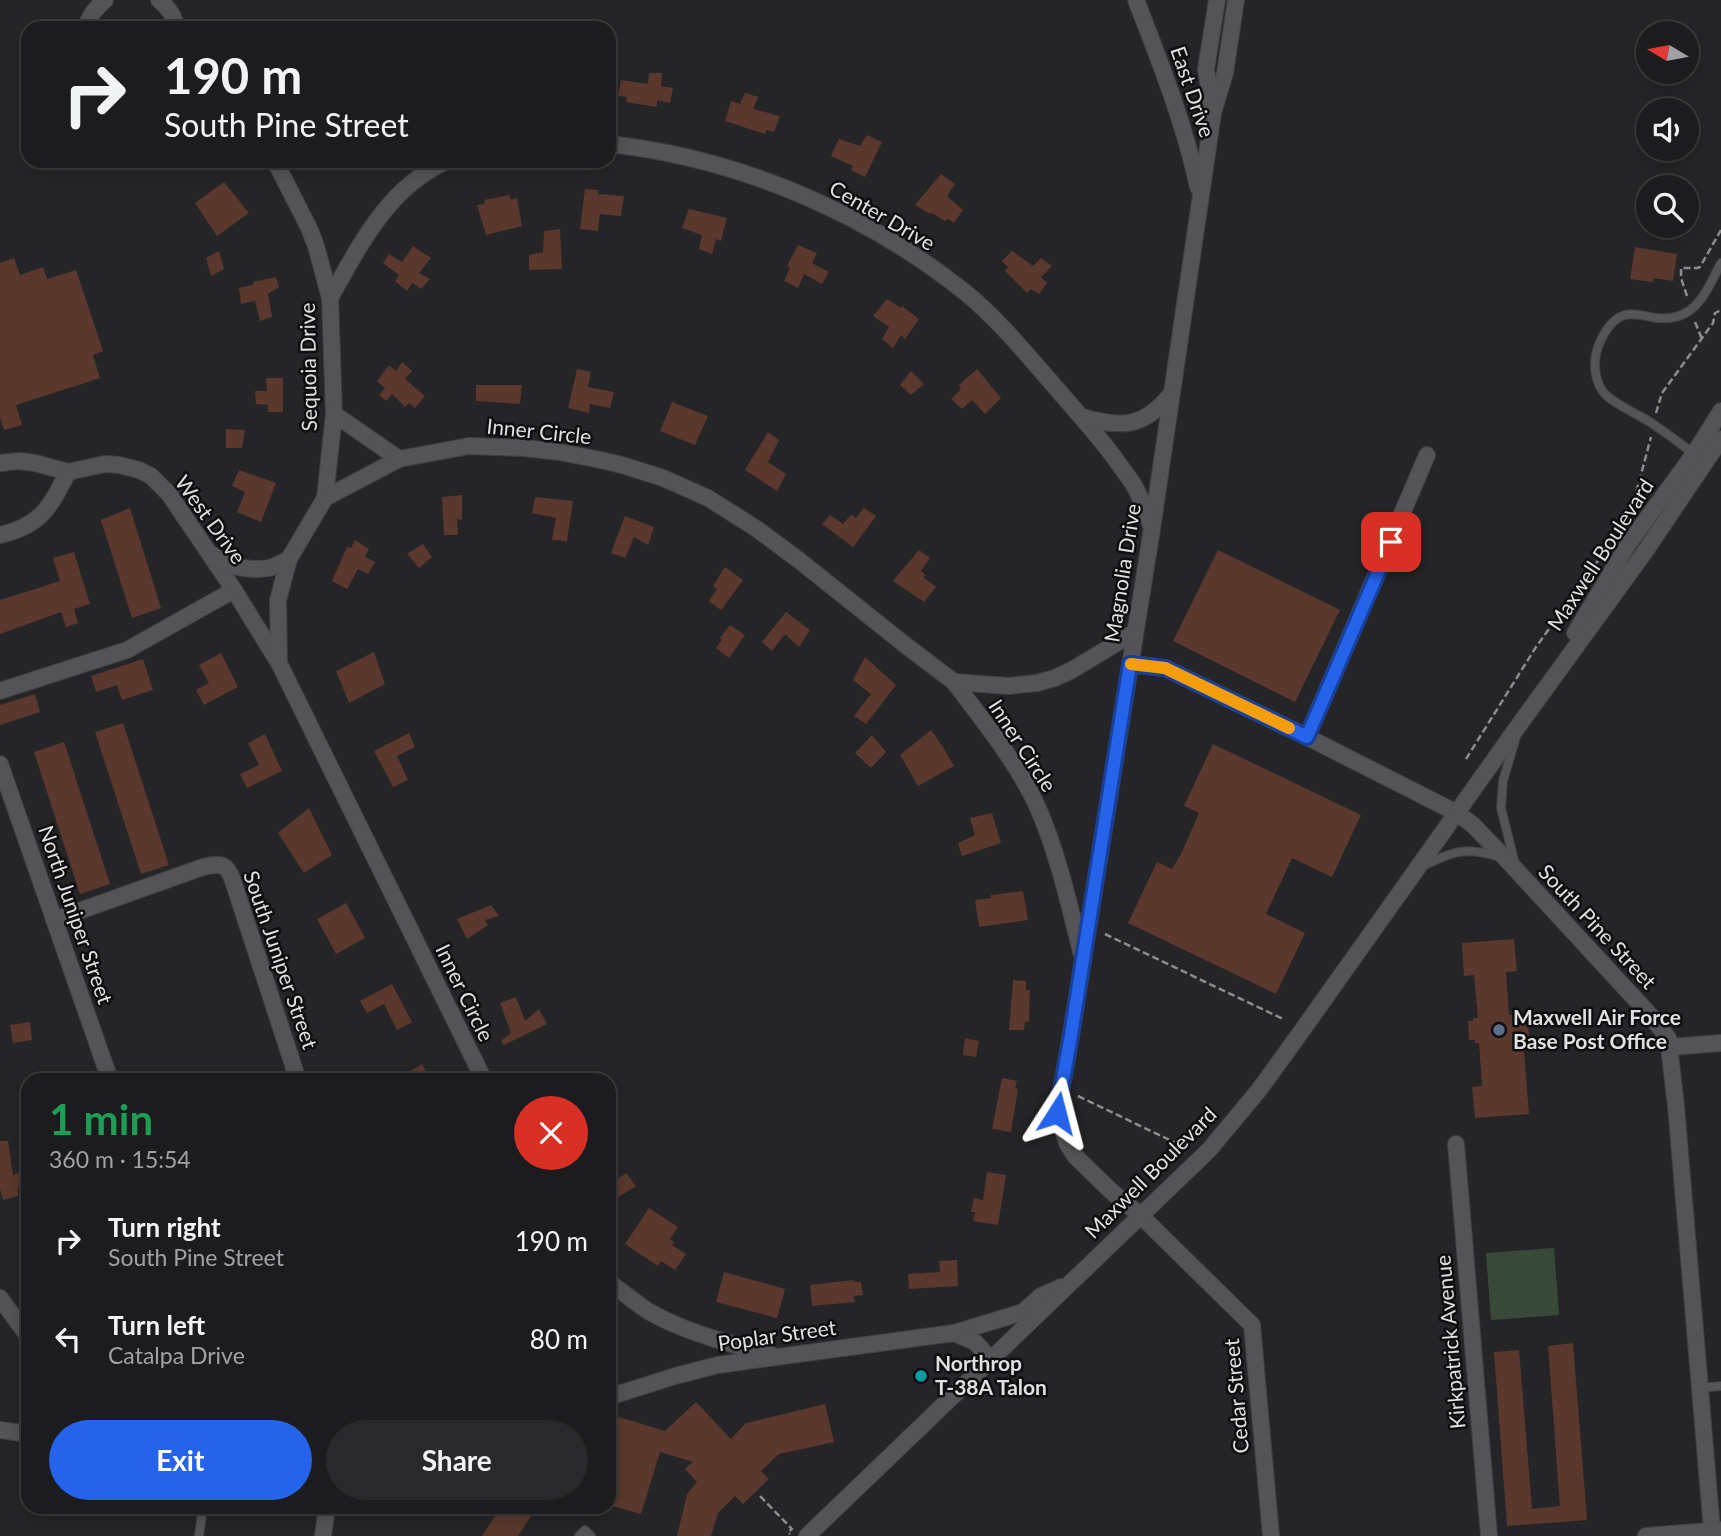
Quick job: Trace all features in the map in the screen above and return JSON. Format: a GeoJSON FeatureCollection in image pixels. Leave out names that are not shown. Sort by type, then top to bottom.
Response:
{"type":"FeatureCollection","features":[{"type":"Feature","properties":{"kind":"street"},"geometry":{"type":"LineString","coordinates":[[88,21],[95,8],[105,0]]}},
{"type":"Feature","properties":{"kind":"street"},"geometry":{"type":"LineString","coordinates":[[159,0],[172,14],[174,21]]}},
{"type":"Feature","properties":{"kind":"street","name":"East Drive"},"geometry":{"type":"LineString","coordinates":[[1136,0],[1175,102],[1191,152],[1201,200]]}},
{"type":"Feature","properties":{"kind":"street","name":"Magnolia Drive"},"geometry":{"type":"LineString","coordinates":[[1213,113],[1206,69],[1217,0]]}},
{"type":"Feature","properties":{"kind":"street","name":"Magnolia Drive"},"geometry":{"type":"LineString","coordinates":[[1108,1188],[1075,1156],[1067,1143],[1057,1113],[1152,529],[1213,113],[1225,73],[1236,0]]}},
{"type":"Feature","properties":{"kind":"street","name":"Center Drive"},"geometry":{"type":"LineString","coordinates":[[616,145],[695,159],[760,178],[819,203],[883,237],[935,270],[968,294],[1002,326],[1102,440],[1136,488],[1152,529]]}},
{"type":"Feature","properties":{"kind":"street","name":"Sequoia Drive"},"geometry":{"type":"LineString","coordinates":[[279,168],[309,228],[330,298],[334,414],[325,498]]}},
{"type":"Feature","properties":{"kind":"street"},"geometry":{"type":"LineString","coordinates":[[330,298],[359,245],[383,212],[421,174],[433,168]]}},
{"type":"Feature","properties":{"kind":"street"},"geometry":{"type":"LineString","coordinates":[[1081,416],[1105,424],[1135,422],[1160,407],[1172,392]]}},
{"type":"Feature","properties":{"kind":"street","name":"Maxwell Boulevard"},"geometry":{"type":"LineString","coordinates":[[1519,725],[1629,543],[1694,454],[1721,411]]}},
{"type":"Feature","properties":{"kind":"street"},"geometry":{"type":"LineString","coordinates":[[334,414],[399,459]]}},
{"type":"Feature","properties":{"kind":"street","name":"Maxwell Boulevard"},"geometry":{"type":"LineString","coordinates":[[798,1535],[991,1360],[1209,1150],[1259,1090],[1644,553],[1721,439]]}},
{"type":"Feature","properties":{"kind":"street","name":"Inner Circle"},"geometry":{"type":"LineString","coordinates":[[481,1073],[279,663],[278,600],[289,559],[325,498],[399,459],[469,446],[524,448],[596,458],[663,478],[708,498],[758,529],[954,682],[1008,754],[1037,807],[1056,855],[1083,958]]}},
{"type":"Feature","properties":{"kind":"street"},"geometry":{"type":"LineString","coordinates":[[1307,737],[1427,455]]}},
{"type":"Feature","properties":{"kind":"street","name":"West Drive"},"geometry":{"type":"LineString","coordinates":[[0,463],[35,463],[68,472],[105,464],[119,465],[151,476],[169,494],[234,590],[279,663]]}},
{"type":"Feature","properties":{"kind":"street"},"geometry":{"type":"LineString","coordinates":[[0,535],[17,531],[39,518],[52,505],[68,472]]}},
{"type":"Feature","properties":{"kind":"street"},"geometry":{"type":"LineString","coordinates":[[206,549],[219,560],[233,566],[269,568],[289,559]]}},
{"type":"Feature","properties":{"kind":"street"},"geometry":{"type":"LineString","coordinates":[[0,691],[127,650],[234,590]]}},
{"type":"Feature","properties":{"kind":"street","name":"Inner Circle"},"geometry":{"type":"LineString","coordinates":[[954,682],[1008,686],[1037,683],[1072,670],[1135,632]]}},
{"type":"Feature","properties":{"kind":"street","name":"South Pine Street"},"geometry":{"type":"LineString","coordinates":[[1130,664],[1165,668],[1457,813],[1473,825],[1512,865],[1668,1038],[1700,1388],[1717,1530]]}},
{"type":"Feature","properties":{"kind":"street","name":"North Juniper Street"},"geometry":{"type":"LineString","coordinates":[[0,764],[108,1073]]}},
{"type":"Feature","properties":{"kind":"street","name":"South Juniper Street"},"geometry":{"type":"LineString","coordinates":[[54,920],[203,867],[215,864],[223,866],[229,870],[233,881],[296,1073]]}},
{"type":"Feature","properties":{"kind":"street"},"geometry":{"type":"LineString","coordinates":[[1670,1048],[1721,1043]]}},
{"type":"Feature","properties":{"kind":"street","name":"Kirkpatrick Avenue"},"geometry":{"type":"LineString","coordinates":[[1456,1144],[1489,1536]]}},
{"type":"Feature","properties":{"kind":"street","name":"Cedar Street"},"geometry":{"type":"LineString","coordinates":[[1108,1188],[1140,1215],[1252,1325],[1271,1536]]}},
{"type":"Feature","properties":{"kind":"street","name":"Poplar Street"},"geometry":{"type":"LineString","coordinates":[[616,1395],[718,1365],[954,1333],[1023,1312],[1041,1296],[1073,1282]]}},
{"type":"Feature","properties":{"kind":"street"},"geometry":{"type":"LineString","coordinates":[[616,1287],[649,1311],[681,1327],[776,1357]]}},
{"type":"Feature","properties":{"kind":"street"},"geometry":{"type":"LineString","coordinates":[[0,1298],[21,1326]]}},
{"type":"Feature","properties":{"kind":"street"},"geometry":{"type":"LineString","coordinates":[[954,1333],[975,1342],[991,1360]]}},
{"type":"Feature","properties":{"kind":"street"},"geometry":{"type":"LineString","coordinates":[[0,1430],[21,1433]]}},
{"type":"Feature","properties":{"kind":"street"},"geometry":{"type":"LineString","coordinates":[[323,1536],[326,1514]]}},
{"type":"Feature","properties":{"kind":"street"},"geometry":{"type":"LineString","coordinates":[[1646,1536],[1717,1530]]}},
{"type":"Feature","properties":{"kind":"lane"},"geometry":{"type":"LineString","coordinates":[[1694,454],[1653,424],[1607,396],[1595,374],[1595,353],[1607,329],[1624,315],[1676,318],[1696,307],[1721,263]]}},
{"type":"Feature","properties":{"kind":"lane"},"geometry":{"type":"LineString","coordinates":[[1512,865],[1501,808],[1503,781],[1519,725]]}},
{"type":"Feature","properties":{"kind":"lane"},"geometry":{"type":"LineString","coordinates":[[1417,869],[1462,851],[1481,852],[1512,865]]}},
{"type":"Feature","properties":{"kind":"lane"},"geometry":{"type":"LineString","coordinates":[[1700,1388],[1721,1386]]}},
{"type":"Feature","properties":{"kind":"lane"},"geometry":{"type":"LineString","coordinates":[[199,1536],[202,1514]]}},
{"type":"Feature","properties":{"kind":"lane"},"geometry":{"type":"LineString","coordinates":[[579,1536],[585,1530],[591,1536]]}},
{"type":"Feature","properties":{"kind":"path"},"geometry":{"type":"LineString","coordinates":[[1630,515],[1662,393],[1713,323],[1715,313],[1721,310]]}},
{"type":"Feature","properties":{"kind":"path"},"geometry":{"type":"LineString","coordinates":[[1466,758],[1536,647],[1606,548]]}},
{"type":"Feature","properties":{"kind":"path"},"geometry":{"type":"LineString","coordinates":[[1104,934],[1285,1020]]}},
{"type":"Feature","properties":{"kind":"path"},"geometry":{"type":"LineString","coordinates":[[1078,1096],[1182,1146]]}},
{"type":"Feature","properties":{"kind":"path"},"geometry":{"type":"LineString","coordinates":[[760,1496],[792,1529],[788,1532],[798,1535]]}},
{"type":"Feature","properties":{"kind":"green space"},"geometry":{"type":"Polygon","coordinates":[[[1554,1248],[1559,1315],[1491,1320],[1486,1253],[1554,1248]]]}},
{"type":"Feature","properties":{"kind":"building"},"geometry":{"type":"Polygon","coordinates":[[[649,73],[662,73],[661,86],[673,88],[670,103],[657,100],[657,107],[626,102],[627,97],[618,96],[621,80],[648,84],[649,73]]]}},
{"type":"Feature","properties":{"kind":"building"},"geometry":{"type":"Polygon","coordinates":[[[745,93],[758,97],[753,109],[780,116],[774,132],[767,130],[765,134],[725,121],[731,101],[740,104],[745,93]]]}},
{"type":"Feature","properties":{"kind":"building"},"geometry":{"type":"Polygon","coordinates":[[[867,135],[882,142],[865,177],[851,170],[853,166],[831,156],[839,139],[860,146],[867,135]]]}},
{"type":"Feature","properties":{"kind":"building"},"geometry":{"type":"Polygon","coordinates":[[[941,174],[955,184],[947,196],[963,210],[954,223],[915,205],[941,174]]]}},
{"type":"Feature","properties":{"kind":"building"},"geometry":{"type":"Polygon","coordinates":[[[224,182],[249,213],[217,236],[195,203],[224,182]]]}},
{"type":"Feature","properties":{"kind":"building"},"geometry":{"type":"Polygon","coordinates":[[[585,189],[598,190],[598,194],[624,196],[621,216],[600,214],[598,231],[580,229],[585,189]]]}},
{"type":"Feature","properties":{"kind":"building"},"geometry":{"type":"Polygon","coordinates":[[[509,195],[511,200],[517,198],[522,226],[486,235],[477,205],[485,204],[484,200],[509,195]]]}},
{"type":"Feature","properties":{"kind":"building"},"geometry":{"type":"Polygon","coordinates":[[[689,209],[727,218],[721,241],[716,239],[712,254],[699,249],[702,235],[682,228],[689,209]]]}},
{"type":"Feature","properties":{"kind":"building"},"geometry":{"type":"Polygon","coordinates":[[[560,229],[562,269],[529,270],[529,255],[543,252],[544,231],[560,229]]]}},
{"type":"Feature","properties":{"kind":"building"},"geometry":{"type":"Polygon","coordinates":[[[798,245],[817,253],[812,263],[829,272],[822,284],[804,274],[798,288],[784,281],[790,268],[787,266],[798,245]]]}},
{"type":"Feature","properties":{"kind":"building"},"geometry":{"type":"Polygon","coordinates":[[[413,246],[431,258],[419,273],[430,279],[421,289],[412,283],[407,291],[395,281],[399,275],[383,263],[389,254],[402,262],[413,246]]]}},
{"type":"Feature","properties":{"kind":"building"},"geometry":{"type":"Polygon","coordinates":[[[1635,247],[1677,254],[1673,281],[1654,278],[1653,282],[1630,279],[1635,247]]]}},
{"type":"Feature","properties":{"kind":"building"},"geometry":{"type":"Polygon","coordinates":[[[219,251],[224,269],[211,276],[206,258],[219,251]]]}},
{"type":"Feature","properties":{"kind":"building"},"geometry":{"type":"Polygon","coordinates":[[[1012,251],[1033,266],[1041,258],[1052,266],[1041,277],[1047,283],[1039,294],[1031,289],[1027,293],[1005,271],[1008,267],[1002,261],[1012,251]]]}},
{"type":"Feature","properties":{"kind":"building"},"geometry":{"type":"Polygon","coordinates":[[[14,258],[20,275],[43,267],[47,279],[76,270],[103,351],[93,355],[100,378],[16,405],[22,425],[4,430],[0,418],[0,263],[14,258]]]}},
{"type":"Feature","properties":{"kind":"building"},"geometry":{"type":"Polygon","coordinates":[[[276,277],[279,287],[268,294],[272,317],[260,321],[255,301],[241,304],[239,288],[276,277]]]}},
{"type":"Feature","properties":{"kind":"building"},"geometry":{"type":"Polygon","coordinates":[[[887,299],[919,319],[905,339],[901,335],[893,348],[882,339],[889,327],[873,316],[887,299]]]}},
{"type":"Feature","properties":{"kind":"building"},"geometry":{"type":"Polygon","coordinates":[[[402,362],[412,371],[405,379],[425,396],[415,408],[409,403],[405,407],[392,394],[386,401],[379,395],[385,388],[377,381],[389,365],[396,371],[402,362]]]}},
{"type":"Feature","properties":{"kind":"building"},"geometry":{"type":"Polygon","coordinates":[[[577,369],[591,372],[588,387],[614,392],[610,408],[590,404],[589,413],[568,408],[577,369]]]}},
{"type":"Feature","properties":{"kind":"building"},"geometry":{"type":"Polygon","coordinates":[[[977,369],[1001,398],[985,414],[972,400],[962,409],[951,399],[961,389],[959,385],[977,369]]]}},
{"type":"Feature","properties":{"kind":"building"},"geometry":{"type":"Polygon","coordinates":[[[911,371],[924,384],[911,395],[900,385],[911,371]]]}},
{"type":"Feature","properties":{"kind":"building"},"geometry":{"type":"Polygon","coordinates":[[[266,378],[283,378],[283,412],[268,412],[268,405],[256,404],[255,391],[267,391],[266,378]]]}},
{"type":"Feature","properties":{"kind":"building"},"geometry":{"type":"Polygon","coordinates":[[[476,385],[522,385],[520,404],[476,401],[476,385]]]}},
{"type":"Feature","properties":{"kind":"building"},"geometry":{"type":"Polygon","coordinates":[[[672,402],[708,416],[695,445],[660,431],[672,402]]]}},
{"type":"Feature","properties":{"kind":"building"},"geometry":{"type":"Polygon","coordinates":[[[226,429],[245,430],[242,448],[226,448],[226,429]]]}},
{"type":"Feature","properties":{"kind":"building"},"geometry":{"type":"Polygon","coordinates":[[[768,432],[779,440],[768,462],[786,474],[777,491],[745,470],[768,432]]]}},
{"type":"Feature","properties":{"kind":"building"},"geometry":{"type":"Polygon","coordinates":[[[239,470],[276,483],[261,522],[237,512],[245,492],[232,486],[239,470]]]}},
{"type":"Feature","properties":{"kind":"building"},"geometry":{"type":"Polygon","coordinates":[[[462,495],[462,520],[457,519],[458,535],[444,535],[442,497],[462,495]]]}},
{"type":"Feature","properties":{"kind":"building"},"geometry":{"type":"Polygon","coordinates":[[[535,497],[573,501],[567,541],[552,540],[556,518],[532,513],[535,497]]]}},
{"type":"Feature","properties":{"kind":"building"},"geometry":{"type":"Polygon","coordinates":[[[130,508],[161,608],[132,618],[101,520],[130,508]]]}},
{"type":"Feature","properties":{"kind":"building"},"geometry":{"type":"Polygon","coordinates":[[[864,508],[876,516],[853,547],[822,524],[830,515],[843,524],[851,515],[856,518],[864,508]]]}},
{"type":"Feature","properties":{"kind":"building"},"geometry":{"type":"Polygon","coordinates":[[[625,516],[654,527],[648,545],[634,537],[625,558],[611,553],[625,516]]]}},
{"type":"Feature","properties":{"kind":"building"},"geometry":{"type":"Polygon","coordinates":[[[355,540],[369,549],[365,557],[375,562],[368,574],[358,569],[347,589],[332,581],[347,547],[351,548],[355,540]]]}},
{"type":"Feature","properties":{"kind":"building"},"geometry":{"type":"Polygon","coordinates":[[[423,544],[432,557],[419,568],[407,554],[423,544]]]}},
{"type":"Feature","properties":{"kind":"building"},"geometry":{"type":"Polygon","coordinates":[[[919,550],[930,558],[921,571],[926,575],[923,577],[936,587],[924,602],[893,581],[919,550]]]}},
{"type":"Feature","properties":{"kind":"building"},"geometry":{"type":"Polygon","coordinates":[[[1218,550],[1340,610],[1295,702],[1173,641],[1218,550]]]}},
{"type":"Feature","properties":{"kind":"building"},"geometry":{"type":"Polygon","coordinates":[[[74,552],[90,604],[74,609],[78,623],[66,627],[61,612],[0,634],[0,600],[60,581],[53,558],[74,552]]]}},
{"type":"Feature","properties":{"kind":"building"},"geometry":{"type":"Polygon","coordinates":[[[725,567],[743,580],[721,610],[709,601],[717,589],[713,586],[725,567]]]}},
{"type":"Feature","properties":{"kind":"building"},"geometry":{"type":"Polygon","coordinates":[[[786,612],[810,630],[799,647],[785,634],[772,651],[762,642],[786,612]]]}},
{"type":"Feature","properties":{"kind":"building"},"geometry":{"type":"Polygon","coordinates":[[[730,625],[745,635],[729,658],[716,648],[730,625]]]}},
{"type":"Feature","properties":{"kind":"building"},"geometry":{"type":"Polygon","coordinates":[[[374,652],[385,684],[349,703],[336,671],[374,652]]]}},
{"type":"Feature","properties":{"kind":"building"},"geometry":{"type":"Polygon","coordinates":[[[221,653],[238,687],[204,705],[196,690],[209,683],[199,665],[221,653]]]}},
{"type":"Feature","properties":{"kind":"building"},"geometry":{"type":"Polygon","coordinates":[[[865,657],[896,685],[866,724],[854,716],[871,694],[853,680],[865,657]]]}},
{"type":"Feature","properties":{"kind":"building"},"geometry":{"type":"Polygon","coordinates":[[[143,659],[153,690],[122,700],[117,685],[96,692],[91,676],[143,659]]]}},
{"type":"Feature","properties":{"kind":"building"},"geometry":{"type":"Polygon","coordinates":[[[35,694],[40,712],[0,725],[0,705],[35,694]]]}},
{"type":"Feature","properties":{"kind":"building"},"geometry":{"type":"Polygon","coordinates":[[[123,723],[169,865],[141,874],[95,732],[123,723]]]}},
{"type":"Feature","properties":{"kind":"building"},"geometry":{"type":"Polygon","coordinates":[[[931,730],[954,766],[918,786],[900,755],[931,730]]]}},
{"type":"Feature","properties":{"kind":"building"},"geometry":{"type":"Polygon","coordinates":[[[409,733],[415,747],[397,756],[408,780],[393,787],[374,751],[409,733]]]}},
{"type":"Feature","properties":{"kind":"building"},"geometry":{"type":"Polygon","coordinates":[[[265,734],[282,771],[247,788],[240,774],[259,765],[248,743],[265,734]]]}},
{"type":"Feature","properties":{"kind":"building"},"geometry":{"type":"Polygon","coordinates":[[[872,735],[886,752],[871,768],[855,753],[872,735]]]}},
{"type":"Feature","properties":{"kind":"building"},"geometry":{"type":"Polygon","coordinates":[[[64,742],[110,884],[80,894],[34,752],[64,742]]]}},
{"type":"Feature","properties":{"kind":"building"},"geometry":{"type":"Polygon","coordinates":[[[1213,744],[1361,815],[1332,877],[1292,858],[1266,914],[1305,933],[1276,994],[1128,923],[1157,862],[1172,869],[1182,852],[1199,813],[1184,806],[1213,744]]]}},
{"type":"Feature","properties":{"kind":"building"},"geometry":{"type":"Polygon","coordinates":[[[309,808],[332,855],[304,873],[278,833],[309,808]]]}},
{"type":"Feature","properties":{"kind":"building"},"geometry":{"type":"Polygon","coordinates":[[[992,813],[1001,843],[962,856],[958,843],[975,835],[970,818],[992,813]]]}},
{"type":"Feature","properties":{"kind":"building"},"geometry":{"type":"Polygon","coordinates":[[[1023,891],[1028,920],[979,927],[975,900],[1023,891]]]}},
{"type":"Feature","properties":{"kind":"building"},"geometry":{"type":"Polygon","coordinates":[[[346,903],[365,938],[336,954],[317,919],[346,903]]]}},
{"type":"Feature","properties":{"kind":"building"},"geometry":{"type":"Polygon","coordinates":[[[491,905],[499,916],[485,920],[488,925],[467,939],[457,919],[491,905]]]}},
{"type":"Feature","properties":{"kind":"building","name":"Maxwell Air Force Base Post Office"},"geometry":{"type":"Polygon","coordinates":[[[1514,939],[1517,971],[1506,972],[1509,1015],[1528,1014],[1529,1039],[1523,1039],[1529,1114],[1475,1118],[1472,1087],[1482,1086],[1479,1043],[1469,1040],[1468,1021],[1478,1018],[1474,975],[1464,976],[1462,943],[1514,939]]]}},
{"type":"Feature","properties":{"kind":"building"},"geometry":{"type":"Polygon","coordinates":[[[1013,980],[1026,981],[1026,990],[1030,990],[1029,1022],[1025,1022],[1024,1030],[1009,1030],[1013,980]]]}},
{"type":"Feature","properties":{"kind":"building"},"geometry":{"type":"Polygon","coordinates":[[[392,984],[412,1022],[397,1030],[384,1004],[367,1013],[360,1001],[392,984]]]}},
{"type":"Feature","properties":{"kind":"building"},"geometry":{"type":"Polygon","coordinates":[[[516,997],[525,1021],[539,1009],[547,1024],[504,1045],[501,1041],[511,1033],[500,1003],[516,997]]]}},
{"type":"Feature","properties":{"kind":"building"},"geometry":{"type":"Polygon","coordinates":[[[30,1022],[32,1040],[13,1043],[10,1025],[30,1022]]]}},
{"type":"Feature","properties":{"kind":"building"},"geometry":{"type":"Polygon","coordinates":[[[965,1038],[979,1041],[976,1057],[963,1055],[965,1038]]]}},
{"type":"Feature","properties":{"kind":"building"},"geometry":{"type":"Polygon","coordinates":[[[422,1064],[427,1073],[411,1073],[410,1071],[422,1064]]]}},
{"type":"Feature","properties":{"kind":"building"},"geometry":{"type":"Polygon","coordinates":[[[1002,1078],[1017,1081],[1011,1132],[992,1129],[1002,1078]]]}},
{"type":"Feature","properties":{"kind":"building"},"geometry":{"type":"Polygon","coordinates":[[[0,1141],[8,1141],[13,1175],[21,1172],[21,1186],[18,1187],[18,1196],[3,1200],[0,1189],[0,1141]]]}},
{"type":"Feature","properties":{"kind":"building"},"geometry":{"type":"Polygon","coordinates":[[[987,1172],[1006,1175],[998,1225],[973,1221],[975,1212],[971,1212],[974,1198],[983,1200],[987,1172]]]}},
{"type":"Feature","properties":{"kind":"building"},"geometry":{"type":"Polygon","coordinates":[[[626,1173],[636,1186],[616,1199],[616,1180],[626,1173]]]}},
{"type":"Feature","properties":{"kind":"building"},"geometry":{"type":"Polygon","coordinates":[[[649,1208],[678,1227],[670,1239],[674,1242],[672,1245],[686,1254],[675,1270],[661,1261],[658,1266],[625,1244],[649,1208]]]}},
{"type":"Feature","properties":{"kind":"building"},"geometry":{"type":"Polygon","coordinates":[[[957,1260],[958,1286],[909,1289],[908,1274],[940,1272],[939,1261],[957,1260]]]}},
{"type":"Feature","properties":{"kind":"building"},"geometry":{"type":"Polygon","coordinates":[[[724,1272],[785,1289],[777,1318],[716,1302],[724,1272]]]}},
{"type":"Feature","properties":{"kind":"building"},"geometry":{"type":"Polygon","coordinates":[[[854,1280],[861,1282],[863,1295],[854,1296],[855,1302],[812,1306],[810,1285],[854,1280]]]}},
{"type":"Feature","properties":{"kind":"building"},"geometry":{"type":"Polygon","coordinates":[[[1573,1343],[1587,1520],[1507,1526],[1494,1352],[1519,1350],[1532,1509],[1560,1506],[1548,1346],[1573,1343]]]}},
{"type":"Feature","properties":{"kind":"building"},"geometry":{"type":"Polygon","coordinates":[[[696,1402],[731,1439],[746,1423],[825,1404],[834,1442],[779,1454],[761,1471],[769,1479],[743,1504],[735,1496],[718,1513],[711,1536],[677,1536],[687,1494],[697,1482],[685,1469],[693,1462],[660,1452],[641,1514],[616,1507],[616,1416],[665,1431],[696,1402]]]}},
{"type":"Feature","properties":{"kind":"building"},"geometry":{"type":"Polygon","coordinates":[[[496,1514],[532,1514],[518,1536],[482,1536],[496,1514]]]}},
{"type":"Feature","properties":{"kind":"slow traffic"},"geometry":{"type":"LineString","coordinates":[[1131,664],[1165,668],[1289,728]]}},
{"type":"Feature","properties":{"kind":"place","name":"Maxwell Air Force Base Post Office"},"geometry":{"type":"Point","coordinates":[1499,1030]}},
{"type":"Feature","properties":{"kind":"place","name":"Northrop T-38A Talon"},"geometry":{"type":"Point","coordinates":[921,1376]}},
{"type":"Feature","properties":{"kind":"route"},"geometry":{"type":"LineString","coordinates":[[1057,1113],[1130,664],[1165,668],[1307,737],[1391,542]]}}]}
